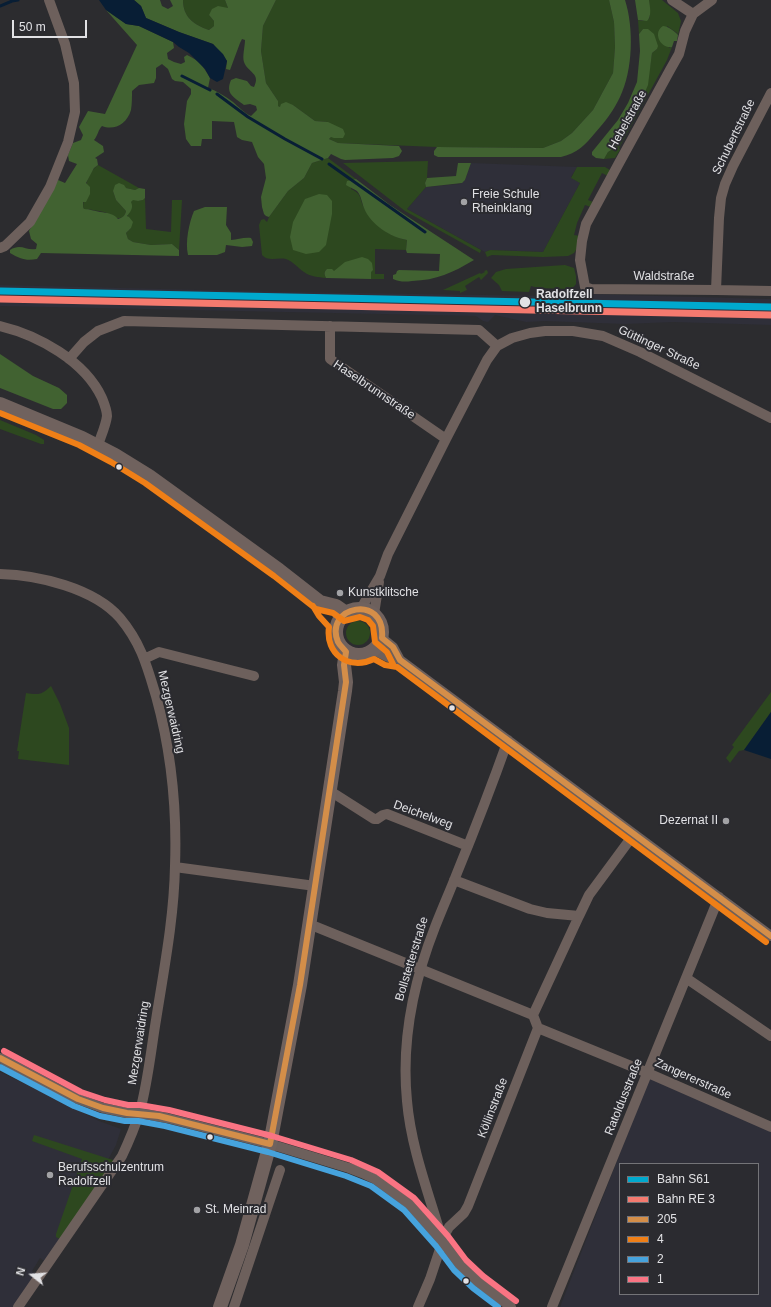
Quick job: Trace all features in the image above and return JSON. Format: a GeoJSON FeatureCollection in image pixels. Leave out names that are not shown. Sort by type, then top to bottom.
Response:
{"type":"FeatureCollection","features":[{"type":"Feature","properties":{"kind":"main road"},"geometry":{"type":"LineString","coordinates":[[0,404],[98,446],[149,476],[279,570],[320,602],[336,606],[346,613]]}},
{"type":"Feature","properties":{"kind":"main road"},"geometry":{"type":"LineString","coordinates":[[320,602],[324,611],[337,624]]}},
{"type":"Feature","properties":{"kind":"main road"},"geometry":{"type":"LineString","coordinates":[[356,609],[368,612],[380,622],[382,627],[382,638],[379,645],[370,654],[352,654],[338,642],[336,630],[337,624],[346,613],[356,609]]}},
{"type":"Feature","properties":{"kind":"main road"},"geometry":{"type":"LineString","coordinates":[[220,1307],[242,1245],[270,1144],[295,1015],[346,682],[354,668],[352,654]]}},
{"type":"Feature","properties":{"kind":"street"},"geometry":{"type":"LineString","coordinates":[[0,248],[5,246],[30,222],[50,187],[68,142],[75,112],[74,83],[65,44],[49,0]]}},
{"type":"Feature","properties":{"kind":"street"},"geometry":{"type":"LineString","coordinates":[[672,0],[693,14]]}},
{"type":"Feature","properties":{"kind":"street","name":"Hebelstraße"},"geometry":{"type":"LineString","coordinates":[[580,260],[586,224],[679,54],[685,31],[693,14],[712,0]]}},
{"type":"Feature","properties":{"kind":"street","name":"Schubertstraße"},"geometry":{"type":"LineString","coordinates":[[716,290],[721,198],[733,166],[771,93]]}},
{"type":"Feature","properties":{"kind":"street","name":"Waldstraße"},"geometry":{"type":"LineString","coordinates":[[580,260],[584,286],[591,290],[771,291]]}},
{"type":"Feature","properties":{"kind":"street"},"geometry":{"type":"LineString","coordinates":[[69,359],[84,342],[98,331],[124,321],[479,330],[497,346],[487,360],[388,554],[368,612]]}},
{"type":"Feature","properties":{"kind":"street"},"geometry":{"type":"LineString","coordinates":[[0,326],[43,342],[69,359],[98,390],[107,416],[98,446]]}},
{"type":"Feature","properties":{"kind":"street","name":"Haselbrunnstraße"},"geometry":{"type":"LineString","coordinates":[[330,326],[330,359],[446,439]]}},
{"type":"Feature","properties":{"kind":"street","name":"Güttinger Straße"},"geometry":{"type":"LineString","coordinates":[[497,346],[512,338],[545,331],[574,331],[603,336],[640,352],[771,418]]}},
{"type":"Feature","properties":{"kind":"street","name":"Mezgerwaidring"},"geometry":{"type":"LineString","coordinates":[[0,574],[32,578],[75,589],[100,602],[119,618],[136,640],[144,659],[159,708],[168,758],[175,820],[175,867],[170,933],[143,1098],[139,1113],[132,1134],[122,1156],[18,1307]]}},
{"type":"Feature","properties":{"kind":"street"},"geometry":{"type":"LineString","coordinates":[[382,638],[393,647],[400,660]]}},
{"type":"Feature","properties":{"kind":"street"},"geometry":{"type":"LineString","coordinates":[[374,650],[388,657],[400,660],[771,936]]}},
{"type":"Feature","properties":{"kind":"street","name":"Mezgerwaidring"},"geometry":{"type":"LineString","coordinates":[[144,659],[159,652],[254,676]]}},
{"type":"Feature","properties":{"kind":"street","name":"Bollstetterstraße"},"geometry":{"type":"LineString","coordinates":[[442,1241],[416,1152],[407,1102],[405,1077],[406,1035],[420,968],[508,740]]}},
{"type":"Feature","properties":{"kind":"street","name":"Deichelweg"},"geometry":{"type":"LineString","coordinates":[[330,791],[374,819],[380,818],[385,814],[390,815],[468,846]]}},
{"type":"Feature","properties":{"kind":"street"},"geometry":{"type":"LineString","coordinates":[[532,1015],[589,895],[634,834]]}},
{"type":"Feature","properties":{"kind":"street"},"geometry":{"type":"LineString","coordinates":[[175,867],[315,886]]}},
{"type":"Feature","properties":{"kind":"street"},"geometry":{"type":"LineString","coordinates":[[454,880],[547,914],[579,916]]}},
{"type":"Feature","properties":{"kind":"street","name":"Ratoldusstraße"},"geometry":{"type":"LineString","coordinates":[[552,1307],[719,897]]}},
{"type":"Feature","properties":{"kind":"street"},"geometry":{"type":"LineString","coordinates":[[309,924],[532,1015],[538,1028]]}},
{"type":"Feature","properties":{"kind":"street"},"geometry":{"type":"LineString","coordinates":[[686,978],[771,1036]]}},
{"type":"Feature","properties":{"kind":"street","name":"Köllinstraße"},"geometry":{"type":"LineString","coordinates":[[418,1307],[430,1279],[442,1241],[449,1227],[460,1218],[468,1206],[538,1028]]}},
{"type":"Feature","properties":{"kind":"street","name":"Zangererstraße"},"geometry":{"type":"LineString","coordinates":[[538,1028],[648,1073],[771,1127]]}},
{"type":"Feature","properties":{"kind":"street"},"geometry":{"type":"LineString","coordinates":[[0,1058],[78,1099],[114,1111],[159,1116],[270,1144],[349,1168],[375,1179],[408,1204],[442,1241],[460,1265],[478,1282],[511,1307]]}},
{"type":"Feature","properties":{"kind":"street"},"geometry":{"type":"LineString","coordinates":[[234,1307],[280,1170]]}},
{"type":"Feature","properties":{"kind":"shaded area"},"geometry":{"type":"Polygon","coordinates":[[[471,163],[577,167],[571,177],[580,183],[543,252],[490,250],[485,252],[407,209],[426,187],[460,184],[465,180],[471,163]]]}},
{"type":"Feature","properties":{"kind":"shaded area"},"geometry":{"type":"Polygon","coordinates":[[[0,285],[283,292],[554,296],[583,294],[771,299],[771,325],[673,322],[625,324],[545,321],[526,322],[495,315],[488,322],[483,321],[476,316],[0,306],[0,285]]]}},
{"type":"Feature","properties":{"kind":"shaded area","name":"Berufsschulzentrum Radolfzell"},"geometry":{"type":"Polygon","coordinates":[[[0,1072],[99,1121],[121,1129],[116,1145],[84,1204],[48,1264],[40,1258],[32,1271],[39,1276],[18,1307],[0,1307],[0,1072]]]}},
{"type":"Feature","properties":{"kind":"shaded area"},"geometry":{"type":"Polygon","coordinates":[[[650,1076],[771,1130],[771,1307],[560,1307],[650,1076]]]}},
{"type":"Feature","properties":{"kind":"green space"},"geometry":{"type":"Polygon","coordinates":[[[134,0],[160,0],[162,6],[168,9],[173,6],[170,0],[183,0],[185,11],[190,20],[209,30],[214,26],[214,21],[209,15],[212,9],[218,6],[228,8],[225,0],[276,0],[263,26],[261,51],[266,83],[278,101],[278,106],[280,107],[281,104],[286,102],[293,105],[315,121],[328,122],[343,129],[345,134],[343,138],[331,137],[329,139],[338,143],[399,146],[402,151],[399,156],[393,158],[345,160],[331,154],[328,158],[312,163],[304,178],[288,191],[269,217],[266,216],[262,207],[261,197],[266,178],[264,164],[258,157],[252,142],[242,140],[237,137],[234,122],[212,121],[212,139],[202,139],[201,146],[191,146],[186,139],[184,124],[187,101],[191,94],[191,89],[183,82],[172,79],[168,69],[162,64],[156,68],[156,78],[154,83],[139,85],[132,91],[131,110],[123,123],[111,128],[102,126],[96,136],[94,140],[103,146],[104,152],[95,158],[97,159],[98,165],[94,168],[86,183],[90,187],[90,194],[86,202],[83,202],[83,207],[84,209],[110,214],[118,219],[125,214],[126,211],[116,200],[113,191],[115,185],[119,183],[124,185],[126,188],[135,190],[139,188],[145,189],[145,198],[143,200],[133,200],[131,202],[132,208],[127,216],[133,222],[131,228],[126,233],[128,239],[133,242],[151,245],[172,244],[179,250],[179,256],[41,253],[37,259],[30,260],[20,258],[10,253],[10,250],[17,247],[36,249],[37,244],[31,239],[29,231],[58,180],[65,183],[77,164],[69,161],[68,155],[73,143],[81,140],[83,135],[79,127],[88,111],[105,114],[137,45],[106,10],[126,24],[139,26],[173,42],[174,48],[167,53],[168,59],[181,64],[185,62],[184,57],[187,55],[195,59],[201,64],[210,78],[208,88],[224,96],[251,116],[257,110],[256,106],[250,104],[244,105],[237,100],[229,89],[231,80],[236,78],[247,81],[254,87],[256,82],[255,76],[243,60],[245,40],[242,39],[240,43],[230,70],[226,69],[227,61],[213,44],[146,18],[141,6],[134,0]]]}},
{"type":"Feature","properties":{"kind":"green space"},"geometry":{"type":"Polygon","coordinates":[[[183,0],[225,0],[228,8],[209,15],[214,21],[214,26],[209,30],[190,20],[185,11],[183,0]]]}},
{"type":"Feature","properties":{"kind":"green space"},"geometry":{"type":"Polygon","coordinates":[[[276,0],[609,0],[614,22],[615,47],[613,73],[593,110],[572,133],[561,141],[543,148],[437,147],[338,143],[329,139],[331,137],[328,122],[315,121],[293,105],[281,108],[278,106],[278,101],[266,83],[261,51],[263,26],[276,0]]]}},
{"type":"Feature","properties":{"kind":"green space"},"geometry":{"type":"Polygon","coordinates":[[[609,0],[625,0],[628,11],[631,49],[628,74],[615,107],[602,125],[584,145],[577,151],[561,157],[438,157],[434,155],[434,151],[437,147],[543,148],[561,141],[572,133],[593,110],[613,73],[615,47],[614,22],[609,0]]]}},
{"type":"Feature","properties":{"kind":"green space"},"geometry":{"type":"Polygon","coordinates":[[[635,0],[649,0],[650,14],[647,21],[638,20],[635,0]]]}},
{"type":"Feature","properties":{"kind":"green space"},"geometry":{"type":"Polygon","coordinates":[[[649,0],[662,0],[678,13],[681,21],[678,35],[667,26],[669,48],[672,47],[667,60],[615,158],[604,159],[608,152],[616,147],[650,67],[652,53],[657,49],[643,29],[639,34],[638,20],[642,21],[649,19],[649,0]]]}},
{"type":"Feature","properties":{"kind":"green space"},"geometry":{"type":"Polygon","coordinates":[[[663,26],[671,29],[678,35],[677,41],[674,41],[672,47],[664,46],[659,40],[658,33],[663,26]]]}},
{"type":"Feature","properties":{"kind":"green space"},"geometry":{"type":"Polygon","coordinates":[[[643,29],[648,29],[654,34],[658,46],[652,53],[648,85],[616,147],[608,152],[604,159],[596,158],[592,155],[592,152],[618,120],[628,103],[637,82],[640,51],[639,34],[643,29]]]}},
{"type":"Feature","properties":{"kind":"green space"},"geometry":{"type":"Polygon","coordinates":[[[328,158],[356,179],[351,181],[351,189],[359,195],[365,210],[375,221],[391,235],[407,240],[406,250],[375,249],[375,274],[384,274],[384,279],[371,279],[371,275],[327,269],[325,271],[326,278],[315,276],[307,274],[286,259],[270,259],[262,255],[259,225],[261,220],[264,219],[267,222],[288,191],[304,178],[312,163],[328,158]]]}},
{"type":"Feature","properties":{"kind":"green space"},"geometry":{"type":"Polygon","coordinates":[[[428,161],[427,178],[425,183],[426,187],[407,209],[481,250],[480,253],[405,211],[343,163],[428,161]]]}},
{"type":"Feature","properties":{"kind":"green space"},"geometry":{"type":"Polygon","coordinates":[[[458,163],[471,163],[465,180],[462,183],[426,187],[425,183],[427,178],[456,176],[458,163]]]}},
{"type":"Feature","properties":{"kind":"green space"},"geometry":{"type":"Polygon","coordinates":[[[98,165],[139,188],[135,190],[126,188],[113,191],[116,200],[126,211],[122,217],[116,218],[106,213],[84,209],[83,207],[88,179],[90,174],[98,165]]]}},
{"type":"Feature","properties":{"kind":"green space"},"geometry":{"type":"Polygon","coordinates":[[[577,167],[605,167],[610,170],[608,176],[602,173],[588,200],[593,202],[591,207],[585,205],[577,223],[574,235],[580,236],[578,247],[574,253],[568,256],[543,257],[492,255],[487,257],[485,252],[490,250],[543,252],[580,183],[571,178],[577,167]]]}},
{"type":"Feature","properties":{"kind":"green space"},"geometry":{"type":"Polygon","coordinates":[[[356,179],[390,205],[474,260],[459,269],[429,279],[407,282],[393,279],[393,275],[399,270],[439,271],[440,254],[407,253],[407,240],[394,236],[376,225],[367,214],[357,191],[346,185],[347,181],[356,179]]]}},
{"type":"Feature","properties":{"kind":"green space"},"geometry":{"type":"Polygon","coordinates":[[[319,194],[327,195],[332,201],[332,214],[326,245],[319,252],[306,254],[293,250],[290,237],[293,222],[305,199],[319,194]]]}},
{"type":"Feature","properties":{"kind":"green space"},"geometry":{"type":"Polygon","coordinates":[[[145,198],[146,229],[171,232],[172,200],[182,200],[179,250],[172,244],[151,245],[133,242],[128,239],[126,233],[131,228],[128,217],[130,203],[133,199],[138,201],[145,198]]]}},
{"type":"Feature","properties":{"kind":"green space"},"geometry":{"type":"Polygon","coordinates":[[[205,207],[227,207],[226,225],[231,233],[231,240],[251,238],[253,242],[252,246],[242,247],[226,245],[225,252],[217,255],[188,255],[187,239],[192,216],[194,211],[205,207]]]}},
{"type":"Feature","properties":{"kind":"green space"},"geometry":{"type":"Polygon","coordinates":[[[362,257],[368,259],[372,263],[373,270],[371,272],[371,279],[326,278],[325,271],[327,269],[332,269],[334,271],[345,262],[362,257]]]}},
{"type":"Feature","properties":{"kind":"green space"},"geometry":{"type":"Polygon","coordinates":[[[565,265],[574,268],[576,284],[572,289],[538,288],[531,286],[529,292],[502,291],[499,285],[491,278],[496,272],[506,269],[565,265]]]}},
{"type":"Feature","properties":{"kind":"green space"},"geometry":{"type":"Polygon","coordinates":[[[487,270],[488,273],[481,280],[479,277],[465,286],[467,290],[460,293],[460,291],[443,290],[480,273],[481,274],[487,270]]]}},
{"type":"Feature","properties":{"kind":"green space"},"geometry":{"type":"Polygon","coordinates":[[[0,354],[33,376],[59,388],[67,395],[67,403],[61,409],[53,409],[0,388],[0,354]]]}},
{"type":"Feature","properties":{"kind":"green space"},"geometry":{"type":"Polygon","coordinates":[[[0,420],[36,435],[44,440],[44,444],[0,429],[0,420]]]}},
{"type":"Feature","properties":{"kind":"green space"},"geometry":{"type":"Polygon","coordinates":[[[353,621],[363,621],[370,628],[370,638],[363,645],[353,645],[346,638],[346,628],[353,621]]]}},
{"type":"Feature","properties":{"kind":"green space"},"geometry":{"type":"Polygon","coordinates":[[[51,686],[69,728],[69,765],[18,759],[19,751],[17,751],[26,693],[40,694],[51,686]]]}},
{"type":"Feature","properties":{"kind":"green space"},"geometry":{"type":"Polygon","coordinates":[[[771,692],[771,712],[744,750],[739,751],[730,763],[726,758],[734,747],[732,745],[771,692]]]}},
{"type":"Feature","properties":{"kind":"green space"},"geometry":{"type":"Polygon","coordinates":[[[34,1135],[116,1161],[62,1240],[56,1237],[56,1234],[82,1159],[32,1141],[34,1135]]]}},
{"type":"Feature","properties":{"kind":"water"},"geometry":{"type":"Polygon","coordinates":[[[99,0],[134,0],[141,6],[146,18],[213,44],[223,54],[227,61],[223,79],[217,82],[210,78],[205,69],[189,53],[173,42],[139,26],[126,24],[106,10],[99,0]]]}},
{"type":"Feature","properties":{"kind":"water"},"geometry":{"type":"Polygon","coordinates":[[[771,712],[771,759],[744,750],[771,712]]]}},
{"type":"Feature","properties":{"kind":"waterway"},"geometry":{"type":"LineString","coordinates":[[0,6],[18,0]]}},
{"type":"Feature","properties":{"kind":"waterway"},"geometry":{"type":"LineString","coordinates":[[182,76],[210,90]]}},
{"type":"Feature","properties":{"kind":"waterway"},"geometry":{"type":"LineString","coordinates":[[217,94],[248,117],[322,159]]}},
{"type":"Feature","properties":{"kind":"waterway"},"geometry":{"type":"LineString","coordinates":[[329,164],[425,232]]}},
{"type":"Feature","properties":{"kind":"rail line","name":"S61"},"geometry":{"type":"LineString","coordinates":[[0,291],[771,307]]}},
{"type":"Feature","properties":{"kind":"transit line"},"geometry":{"type":"LineString","coordinates":[[0,299],[771,315]]}},
{"type":"Feature","properties":{"kind":"transit line","name":"4"},"geometry":{"type":"LineString","coordinates":[[0,413],[79,445],[111,462],[145,483],[274,576],[316,609],[333,613],[344,621],[360,617],[368,620],[373,626],[375,642],[387,652],[393,664]]}},
{"type":"Feature","properties":{"kind":"transit line","name":"4"},"geometry":{"type":"LineString","coordinates":[[313,606],[319,616],[329,627],[331,645],[341,658],[356,663],[374,659],[385,665],[397,667],[766,942]]}},
{"type":"Feature","properties":{"kind":"transit line","name":"205"},"geometry":{"type":"LineString","coordinates":[[270,1144],[300,985],[346,682],[344,665],[346,652],[338,642],[336,630],[339,620],[346,613],[356,610],[366,610],[375,615],[381,624],[382,638],[393,647],[400,660],[771,936]]}},
{"type":"Feature","properties":{"kind":"transit line","name":"1"},"geometry":{"type":"LineString","coordinates":[[4,1051],[81,1092],[105,1100],[128,1105],[140,1105],[169,1110],[272,1136],[351,1160],[378,1172],[414,1198],[448,1236],[466,1260],[483,1276],[516,1301]]}},
{"type":"Feature","properties":{"kind":"transit line","name":"205"},"geometry":{"type":"LineString","coordinates":[[0,1058],[78,1099],[103,1108],[127,1113],[159,1116],[270,1144]]}},
{"type":"Feature","properties":{"kind":"transit line","name":"2"},"geometry":{"type":"LineString","coordinates":[[0,1067],[74,1106],[100,1116],[165,1126],[268,1152],[346,1176],[371,1186],[404,1210],[436,1246],[454,1270],[473,1288],[498,1307]]}},
{"type":"Feature","properties":{"kind":"place","name":"Freie Schule Rheinklang"},"geometry":{"type":"Point","coordinates":[464,202]}},
{"type":"Feature","properties":{"kind":"place","name":"Radolfzell Haselbrunn"},"geometry":{"type":"Point","coordinates":[525,302]}},
{"type":"Feature","properties":{"kind":"place","name":"Kunstklitsche"},"geometry":{"type":"Point","coordinates":[340,593]}},
{"type":"Feature","properties":{"kind":"place","name":"Dezernat II"},"geometry":{"type":"Point","coordinates":[726,821]}},
{"type":"Feature","properties":{"kind":"place","name":"Berufsschulzentrum Radolfzell"},"geometry":{"type":"Point","coordinates":[50,1175]}},
{"type":"Feature","properties":{"kind":"place","name":"St. Meinrad"},"geometry":{"type":"Point","coordinates":[197,1210]}}]}
